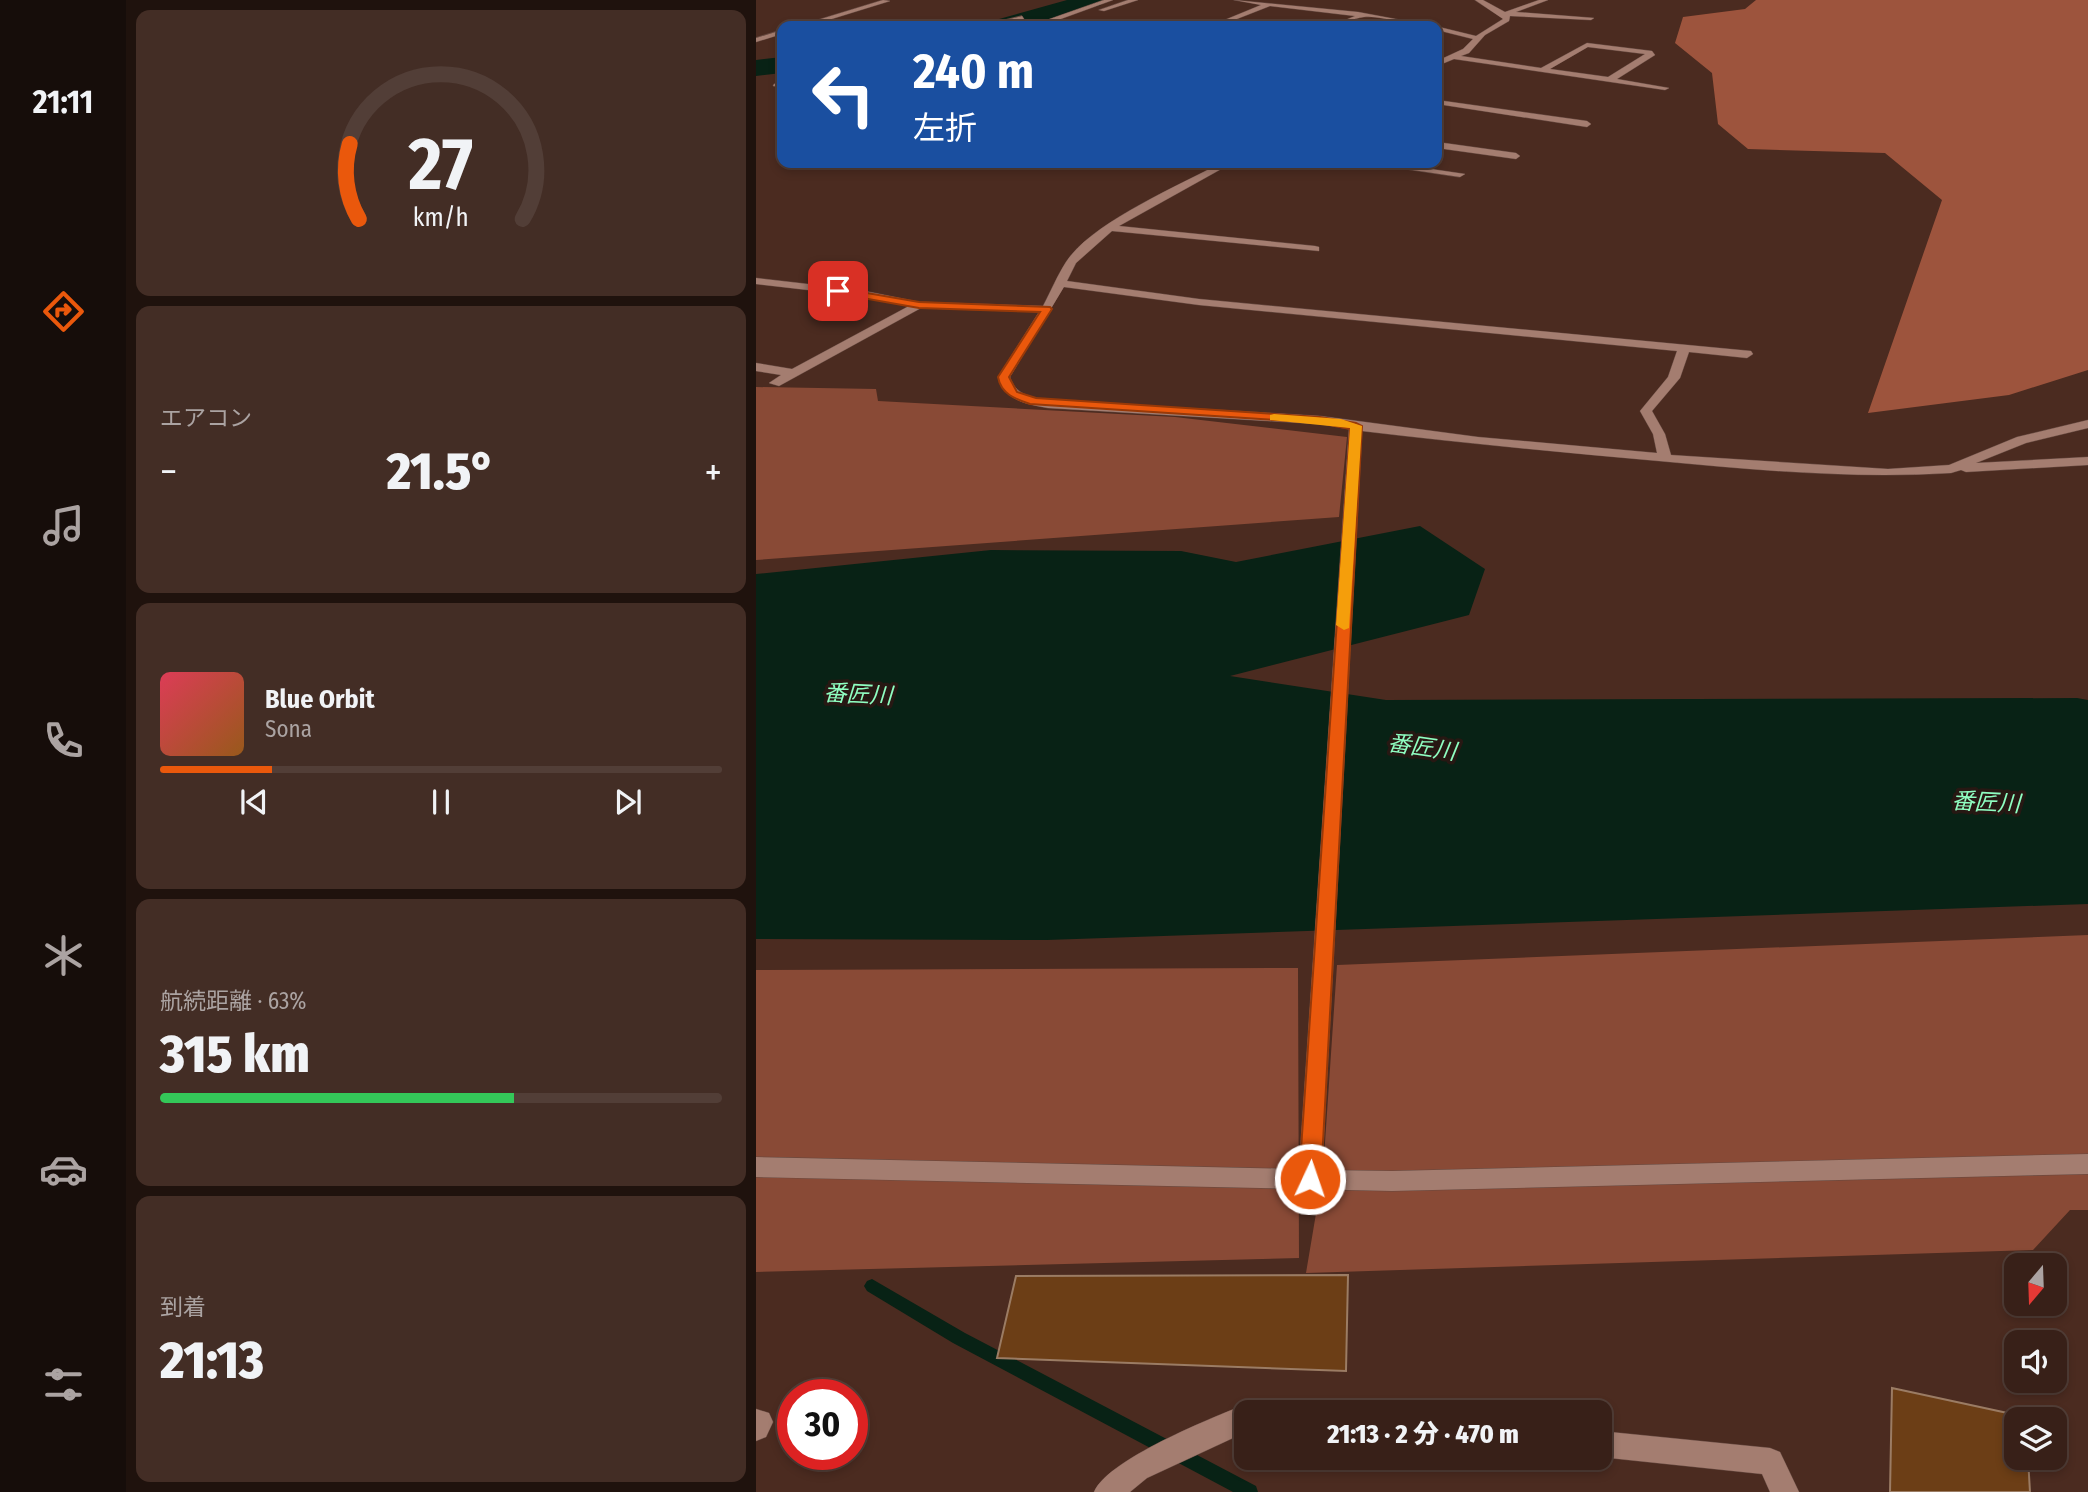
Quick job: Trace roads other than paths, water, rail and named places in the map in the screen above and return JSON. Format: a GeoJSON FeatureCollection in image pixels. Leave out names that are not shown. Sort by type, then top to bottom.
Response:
{"type":"FeatureCollection","features":[{"type":"Feature","properties":{"kind":"street"},"geometry":{"type":"LineString","coordinates":[[1051,21],[1110,0]]}},
{"type":"Feature","properties":{"kind":"street"},"geometry":{"type":"LineString","coordinates":[[1063,21],[1135,0]]}},
{"type":"Feature","properties":{"kind":"street"},"geometry":{"type":"LineString","coordinates":[[1237,0],[1338,11],[1392,21]]}},
{"type":"Feature","properties":{"kind":"street"},"geometry":{"type":"LineString","coordinates":[[1294,0],[1347,7],[1370,6]]}},
{"type":"Feature","properties":{"kind":"street"},"geometry":{"type":"LineString","coordinates":[[1478,0],[1506,15],[1591,18]]}},
{"type":"Feature","properties":{"kind":"street"},"geometry":{"type":"LineString","coordinates":[[1506,15],[1545,0]]}},
{"type":"Feature","properties":{"kind":"street"},"geometry":{"type":"LineString","coordinates":[[820,21],[887,1]]}},
{"type":"Feature","properties":{"kind":"street"},"geometry":{"type":"LineString","coordinates":[[1226,21],[1272,3]]}},
{"type":"Feature","properties":{"kind":"street"},"geometry":{"type":"LineString","coordinates":[[1338,11],[1347,7]]}},
{"type":"Feature","properties":{"kind":"street"},"geometry":{"type":"LineString","coordinates":[[1006,21],[1031,15]]}},
{"type":"Feature","properties":{"kind":"street"},"geometry":{"type":"LineString","coordinates":[[1348,21],[1364,15]]}},
{"type":"Feature","properties":{"kind":"street"},"geometry":{"type":"LineString","coordinates":[[1442,62],[1466,51],[1477,38],[1507,20],[1506,15]]}},
{"type":"Feature","properties":{"kind":"street"},"geometry":{"type":"LineString","coordinates":[[1442,29],[1477,38]]}},
{"type":"Feature","properties":{"kind":"street"},"geometry":{"type":"LineString","coordinates":[[756,41],[777,34]]}},
{"type":"Feature","properties":{"kind":"street"},"geometry":{"type":"LineString","coordinates":[[756,41],[768,44]]}},
{"type":"Feature","properties":{"kind":"street"},"geometry":{"type":"LineString","coordinates":[[1542,70],[1587,45],[1652,53],[1609,80]]}},
{"type":"Feature","properties":{"kind":"street"},"geometry":{"type":"LineString","coordinates":[[1453,57],[1665,88]]}},
{"type":"Feature","properties":{"kind":"street"},"geometry":{"type":"LineString","coordinates":[[1560,60],[1573,62]]}},
{"type":"Feature","properties":{"kind":"street"},"geometry":{"type":"LineString","coordinates":[[1612,68],[1625,70]]}},
{"type":"Feature","properties":{"kind":"street"},"geometry":{"type":"LineString","coordinates":[[1442,103],[1587,124]]}},
{"type":"Feature","properties":{"kind":"street"},"geometry":{"type":"LineString","coordinates":[[1442,146],[1516,156]]}},
{"type":"Feature","properties":{"kind":"street"},"geometry":{"type":"LineString","coordinates":[[1218,168],[1109,228],[1070,262],[1047,309],[1004,377],[1004,383],[1013,394],[1048,404],[1320,420],[1478,441],[1753,466],[1888,473],[2088,461]]}},
{"type":"Feature","properties":{"kind":"street"},"geometry":{"type":"LineString","coordinates":[[1411,168],[1461,174]]}},
{"type":"Feature","properties":{"kind":"street"},"geometry":{"type":"LineString","coordinates":[[1109,228],[1315,249]]}},
{"type":"Feature","properties":{"kind":"street"},"geometry":{"type":"LineString","coordinates":[[756,281],[860,293],[919,305],[1047,309]]}},
{"type":"Feature","properties":{"kind":"street"},"geometry":{"type":"LineString","coordinates":[[1060,283],[1199,302],[1747,354]]}},
{"type":"Feature","properties":{"kind":"street"},"geometry":{"type":"LineString","coordinates":[[775,383],[919,305]]}},
{"type":"Feature","properties":{"kind":"street"},"geometry":{"type":"LineString","coordinates":[[1665,457],[1659,434],[1646,411],[1674,378],[1684,348]]}},
{"type":"Feature","properties":{"kind":"street"},"geometry":{"type":"LineString","coordinates":[[756,367],[793,373]]}},
{"type":"Feature","properties":{"kind":"street"},"geometry":{"type":"LineString","coordinates":[[1951,469],[2022,440],[2088,424]]}},
{"type":"Feature","properties":{"kind":"street"},"geometry":{"type":"LineString","coordinates":[[1310,1179],[1356,426]]}},
{"type":"Feature","properties":{"kind":"street"},"geometry":{"type":"LineString","coordinates":[[756,1167],[1392,1181],[2088,1164]]}},
{"type":"Feature","properties":{"kind":"street"},"geometry":{"type":"LineString","coordinates":[[756,1422],[759,1422],[756,1428]]}},
{"type":"Feature","properties":{"kind":"street"},"geometry":{"type":"LineString","coordinates":[[1108,1492],[1137,1468],[1234,1423]]}},
{"type":"Feature","properties":{"kind":"street"},"geometry":{"type":"LineString","coordinates":[[1612,1445],[1770,1461],[1785,1492]]}},
{"type":"Feature","properties":{"kind":"water","name":"番匠川"},"geometry":{"type":"Polygon","coordinates":[[[1420,526],[1485,569],[1469,615],[1230,676],[1386,700],[2088,700],[2088,904],[1047,940],[756,939],[756,574],[991,550],[1181,551],[1236,562],[1420,526]]]}},
{"type":"Feature","properties":{"kind":"waterway"},"geometry":{"type":"LineString","coordinates":[[1019,21],[1093,0]]}},
{"type":"Feature","properties":{"kind":"waterway"},"geometry":{"type":"LineString","coordinates":[[756,68],[777,66]]}},
{"type":"Feature","properties":{"kind":"waterway"},"geometry":{"type":"LineString","coordinates":[[872,1286],[959,1338],[1250,1492]]}}]}
